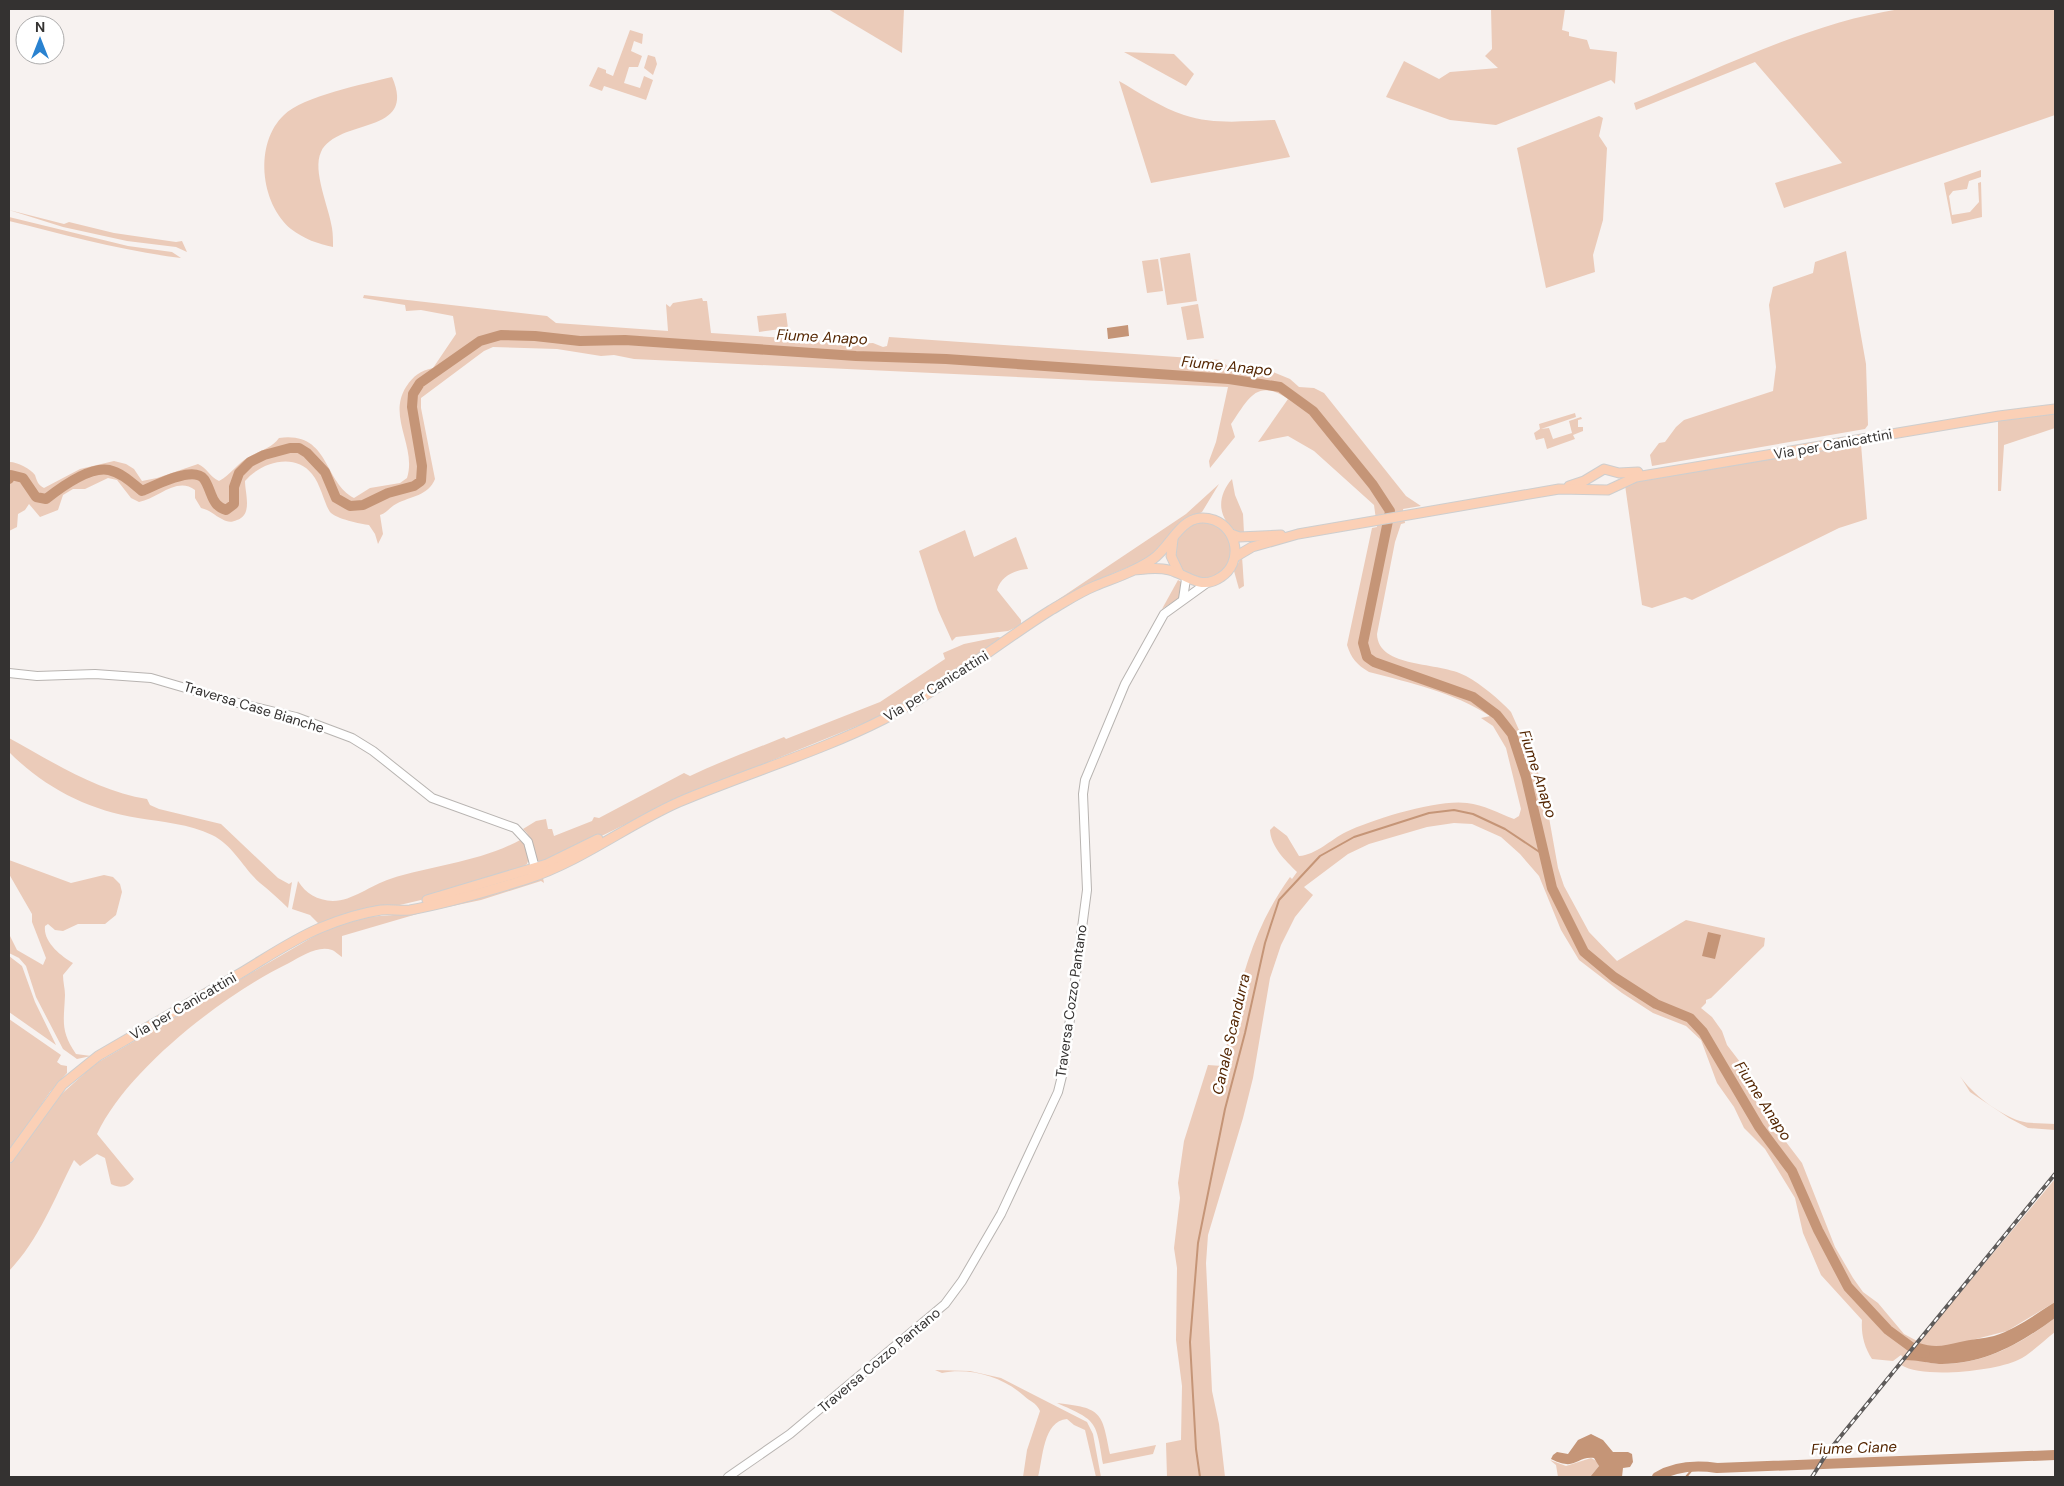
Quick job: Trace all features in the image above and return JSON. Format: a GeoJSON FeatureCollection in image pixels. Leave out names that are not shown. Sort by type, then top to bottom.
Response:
{"type":"FeatureCollection","features":[{"type":"Feature","properties":{"kind":"main road","name":"Via per Canicattini"},"geometry":{"type":"LineString","coordinates":[[1613,472],[1637,472],[1998,411],[2055,404]]}},
{"type":"Feature","properties":{"kind":"main road","name":"Via per Canicattini"},"geometry":{"type":"LineString","coordinates":[[1608,488],[1636,477],[1999,416],[2055,409]]}},
{"type":"Feature","properties":{"kind":"main road"},"geometry":{"type":"LineString","coordinates":[[1134,570],[1160,568],[1196,583],[1207,583],[1226,574],[1235,557],[1252,547],[1298,534],[1559,489],[1584,481],[1604,469],[1613,472],[1616,481],[1608,488],[1559,489]]}},
{"type":"Feature","properties":{"kind":"main road"},"geometry":{"type":"LineString","coordinates":[[1597,473],[1595,482],[1608,488]]}},
{"type":"Feature","properties":{"kind":"main road"},"geometry":{"type":"LineString","coordinates":[[1134,570],[1162,552],[1189,521],[1199,518],[1218,522],[1231,534],[1239,537],[1298,534]]}},
{"type":"Feature","properties":{"kind":"main road"},"geometry":{"type":"LineString","coordinates":[[1231,534],[1234,542],[1235,557]]}},
{"type":"Feature","properties":{"kind":"main road"},"geometry":{"type":"LineString","coordinates":[[1174,536],[1170,556],[1183,576]]}},
{"type":"Feature","properties":{"kind":"main road","name":"Via per Canicattini"},"geometry":{"type":"LineString","coordinates":[[395,910],[535,868],[679,802],[882,721],[923,697],[1051,610],[1090,588],[1134,570]]}},
{"type":"Feature","properties":{"kind":"main road","name":"Via per Canicattini"},"geometry":{"type":"LineString","coordinates":[[9,1158],[62,1085],[98,1056],[316,930],[378,911],[406,911],[476,895],[546,872],[566,864],[646,818]]}},
{"type":"Feature","properties":{"kind":"street"},"geometry":{"type":"LineString","coordinates":[[1183,576],[1184,599]]}},
{"type":"Feature","properties":{"kind":"street","name":"Traversa Cozzo Pantano"},"geometry":{"type":"LineString","coordinates":[[728,1477],[790,1434],[945,1304],[962,1281],[1001,1214],[1051,1109],[1063,1072],[1087,890],[1083,803],[1085,780],[1125,684],[1164,614],[1207,583]]}},
{"type":"Feature","properties":{"kind":"street","name":"Traversa Case Bianche"},"geometry":{"type":"LineString","coordinates":[[9,673],[37,676],[103,674],[151,678],[230,701],[296,717],[362,742],[432,798],[506,823],[515,828],[528,842],[535,868]]}},
{"type":"Feature","properties":{"kind":"street"},"geometry":{"type":"LineString","coordinates":[[476,895],[528,876],[535,868],[546,872]]}},
{"type":"Feature","properties":{"kind":"shaded area"},"geometry":{"type":"Polygon","coordinates":[[[828,9],[904,9],[902,53],[828,9]]]}},
{"type":"Feature","properties":{"kind":"shaded area"},"geometry":{"type":"Polygon","coordinates":[[[1491,9],[1565,9],[1562,30],[1569,32],[1569,36],[1587,40],[1590,49],[1617,52],[1615,84],[1611,80],[1496,125],[1450,120],[1386,97],[1404,61],[1439,79],[1450,72],[1498,68],[1485,56],[1492,49],[1491,9]]]}},
{"type":"Feature","properties":{"kind":"shaded area"},"geometry":{"type":"Polygon","coordinates":[[[1900,9],[2055,9],[2055,115],[1784,208],[1775,183],[1842,163],[1755,62],[1636,110],[1634,103],[1798,36],[1866,16],[1900,9]]]}},
{"type":"Feature","properties":{"kind":"shaded area"},"geometry":{"type":"Polygon","coordinates":[[[630,30],[643,34],[642,44],[634,41],[631,51],[642,56],[638,67],[629,67],[624,83],[640,88],[644,76],[653,80],[646,100],[604,86],[602,91],[589,86],[598,67],[606,70],[606,73],[613,76],[630,30]]]}},
{"type":"Feature","properties":{"kind":"shaded area"},"geometry":{"type":"Polygon","coordinates":[[[1124,52],[1174,54],[1194,74],[1186,86],[1124,52]]]}},
{"type":"Feature","properties":{"kind":"shaded area"},"geometry":{"type":"Polygon","coordinates":[[[648,55],[655,57],[657,64],[653,75],[644,68],[648,55]]]}},
{"type":"Feature","properties":{"kind":"shaded area"},"geometry":{"type":"Polygon","coordinates":[[[392,77],[397,96],[394,109],[373,124],[343,134],[330,141],[321,152],[318,169],[332,228],[333,247],[301,236],[281,218],[267,189],[265,157],[268,141],[274,127],[293,108],[319,96],[392,77]]]}},
{"type":"Feature","properties":{"kind":"shaded area"},"geometry":{"type":"Polygon","coordinates":[[[1119,81],[1151,100],[1195,118],[1230,122],[1275,120],[1290,157],[1151,183],[1119,81]]]}},
{"type":"Feature","properties":{"kind":"shaded area"},"geometry":{"type":"Polygon","coordinates":[[[1599,116],[1603,118],[1599,136],[1607,148],[1603,220],[1593,255],[1595,272],[1546,288],[1517,148],[1599,116]]]}},
{"type":"Feature","properties":{"kind":"shaded area"},"geometry":{"type":"Polygon","coordinates":[[[1981,170],[1981,177],[1969,181],[1967,189],[1953,191],[1949,196],[1952,215],[1970,212],[1979,202],[1978,183],[1981,182],[1982,217],[1952,224],[1944,183],[1981,170]]]}},
{"type":"Feature","properties":{"kind":"shaded area"},"geometry":{"type":"Polygon","coordinates":[[[9,210],[64,224],[69,222],[114,233],[176,242],[182,241],[187,252],[176,247],[127,241],[63,227],[9,210]]]}},
{"type":"Feature","properties":{"kind":"shaded area"},"geometry":{"type":"Polygon","coordinates":[[[9,217],[128,246],[172,252],[181,258],[116,247],[73,237],[9,221],[9,217]]]}},
{"type":"Feature","properties":{"kind":"shaded area"},"geometry":{"type":"Polygon","coordinates":[[[1846,251],[1866,364],[1868,425],[1865,429],[1652,466],[1650,455],[1659,443],[1665,442],[1684,420],[1773,391],[1776,367],[1769,305],[1773,287],[1813,273],[1815,262],[1846,251]]]}},
{"type":"Feature","properties":{"kind":"shaded area"},"geometry":{"type":"Polygon","coordinates":[[[1190,253],[1197,301],[1167,305],[1160,258],[1190,253]]]}},
{"type":"Feature","properties":{"kind":"shaded area"},"geometry":{"type":"Polygon","coordinates":[[[1158,259],[1163,291],[1147,293],[1142,261],[1158,259]]]}},
{"type":"Feature","properties":{"kind":"shaded area"},"geometry":{"type":"Polygon","coordinates":[[[364,295],[547,316],[556,323],[668,331],[666,304],[670,307],[673,303],[702,298],[703,301],[707,301],[711,333],[831,341],[844,340],[854,344],[873,343],[883,347],[887,346],[889,337],[1220,360],[1229,367],[1266,369],[1290,379],[1299,387],[1314,388],[1324,393],[1406,496],[1421,506],[1403,509],[1405,523],[1401,524],[1395,542],[1377,634],[1380,645],[1398,659],[1454,671],[1466,676],[1490,693],[1511,712],[1543,784],[1558,868],[1564,886],[1589,932],[1617,961],[1686,920],[1765,938],[1764,946],[1711,998],[1706,1000],[1706,1003],[1701,1008],[1712,1017],[1722,1031],[1727,1045],[1740,1062],[1757,1104],[1802,1163],[1835,1247],[1863,1292],[1878,1303],[1904,1334],[1919,1342],[2055,1179],[2055,1302],[2007,1331],[1949,1346],[1931,1347],[1905,1359],[1940,1364],[1972,1361],[2016,1344],[2055,1318],[2055,1332],[2018,1360],[1977,1370],[1925,1372],[1901,1365],[1905,1360],[1901,1355],[1893,1361],[1872,1359],[1864,1340],[1862,1320],[1821,1275],[1803,1233],[1795,1198],[1765,1149],[1744,1128],[1734,1107],[1717,1083],[1701,1040],[1686,1026],[1653,1013],[1622,993],[1579,960],[1561,930],[1539,876],[1520,854],[1501,837],[1472,824],[1454,823],[1427,827],[1369,844],[1348,854],[1304,887],[1313,895],[1295,917],[1281,945],[1270,978],[1253,1078],[1208,1235],[1206,1263],[1212,1391],[1219,1424],[1225,1477],[1167,1477],[1166,1443],[1181,1440],[1182,1386],[1176,1340],[1177,1268],[1174,1248],[1180,1198],[1178,1183],[1184,1141],[1208,1065],[1222,1066],[1239,991],[1263,922],[1275,899],[1290,877],[1292,879],[1297,872],[1276,848],[1270,830],[1274,826],[1287,836],[1299,856],[1311,853],[1340,835],[1358,827],[1423,807],[1467,803],[1485,807],[1514,819],[1519,816],[1521,809],[1506,748],[1493,726],[1481,718],[1490,716],[1447,694],[1369,672],[1361,667],[1350,654],[1347,645],[1372,528],[1377,527],[1374,505],[1314,451],[1288,436],[1258,442],[1288,399],[1268,390],[1254,394],[1248,400],[1231,424],[1235,437],[1210,468],[1209,461],[1216,442],[1228,387],[634,359],[557,349],[493,347],[484,351],[421,398],[421,408],[435,479],[432,485],[424,492],[396,504],[380,515],[383,534],[378,544],[375,534],[369,525],[333,515],[312,474],[305,467],[297,463],[288,462],[278,462],[269,465],[252,474],[245,481],[247,509],[242,517],[233,522],[226,521],[201,508],[195,498],[195,490],[188,486],[174,487],[139,502],[131,498],[117,480],[108,478],[85,489],[73,489],[63,495],[58,510],[40,517],[29,504],[25,510],[18,514],[17,527],[9,531],[10,462],[30,470],[44,488],[80,469],[114,461],[126,464],[134,469],[142,481],[198,464],[219,481],[241,462],[269,447],[279,438],[296,438],[308,442],[317,450],[336,481],[344,491],[354,498],[370,488],[400,483],[407,478],[409,466],[401,421],[401,398],[412,379],[421,372],[433,368],[456,334],[453,316],[421,310],[406,311],[405,305],[363,298],[364,295]]]}},
{"type":"Feature","properties":{"kind":"shaded area"},"geometry":{"type":"Polygon","coordinates":[[[1198,304],[1204,338],[1187,340],[1181,307],[1198,304]]]}},
{"type":"Feature","properties":{"kind":"shaded area"},"geometry":{"type":"Polygon","coordinates":[[[786,313],[788,328],[759,332],[757,316],[786,313]]]}},
{"type":"Feature","properties":{"kind":"shaded area"},"geometry":{"type":"Polygon","coordinates":[[[1128,325],[1129,336],[1108,339],[1107,328],[1128,325]]]}},
{"type":"Feature","properties":{"kind":"shaded area"},"geometry":{"type":"Polygon","coordinates":[[[1575,413],[1576,417],[1541,429],[1549,428],[1553,439],[1572,433],[1569,421],[1581,417],[1582,419],[1578,420],[1578,427],[1583,427],[1583,431],[1573,435],[1575,439],[1547,449],[1544,438],[1536,440],[1534,433],[1540,429],[1539,424],[1575,413]]]}},
{"type":"Feature","properties":{"kind":"shaded area"},"geometry":{"type":"Polygon","coordinates":[[[2055,413],[2055,428],[2004,445],[2001,491],[1998,491],[1998,421],[2055,413]]]}},
{"type":"Feature","properties":{"kind":"shaded area"},"geometry":{"type":"Polygon","coordinates":[[[1861,444],[1867,519],[1839,528],[1692,600],[1685,597],[1652,608],[1642,605],[1625,485],[1631,481],[1786,454],[1861,444]]]}},
{"type":"Feature","properties":{"kind":"shaded area"},"geometry":{"type":"Polygon","coordinates":[[[1232,479],[1235,495],[1243,514],[1244,533],[1241,534],[1227,523],[1222,509],[1223,494],[1232,479]]]}},
{"type":"Feature","properties":{"kind":"shaded area"},"geometry":{"type":"Polygon","coordinates":[[[1219,484],[1202,512],[1178,525],[1162,547],[1145,560],[1095,581],[1050,605],[1186,514],[1219,484]]]}},
{"type":"Feature","properties":{"kind":"shaded area"},"geometry":{"type":"Polygon","coordinates":[[[1203,522],[1214,524],[1227,535],[1232,551],[1230,562],[1219,575],[1203,580],[1192,578],[1179,567],[1174,551],[1176,540],[1187,527],[1203,522]]]}},
{"type":"Feature","properties":{"kind":"shaded area"},"geometry":{"type":"Polygon","coordinates":[[[965,530],[974,557],[1016,537],[1028,569],[1005,577],[997,590],[1021,620],[1021,625],[1008,631],[956,637],[952,641],[938,610],[919,551],[965,530]]]}},
{"type":"Feature","properties":{"kind":"shaded area"},"geometry":{"type":"Polygon","coordinates":[[[1242,556],[1244,586],[1239,589],[1234,571],[1242,556]]]}},
{"type":"Feature","properties":{"kind":"shaded area"},"geometry":{"type":"Polygon","coordinates":[[[1178,580],[1183,583],[1181,597],[1162,609],[1178,580]]]}},
{"type":"Feature","properties":{"kind":"shaded area"},"geometry":{"type":"Polygon","coordinates":[[[998,637],[1003,638],[908,701],[877,718],[677,799],[575,849],[542,862],[537,861],[531,840],[523,829],[536,821],[546,819],[548,829],[552,829],[554,836],[592,821],[594,817],[599,818],[684,773],[690,776],[784,737],[786,739],[880,702],[945,659],[943,653],[964,644],[998,637]]]}},
{"type":"Feature","properties":{"kind":"shaded area"},"geometry":{"type":"Polygon","coordinates":[[[9,738],[58,766],[93,783],[111,790],[147,799],[150,805],[159,809],[221,824],[278,878],[289,884],[292,882],[288,908],[254,877],[219,839],[203,831],[120,814],[68,796],[37,776],[9,752],[9,738]]]}},
{"type":"Feature","properties":{"kind":"shaded area"},"geometry":{"type":"Polygon","coordinates":[[[522,839],[529,858],[527,864],[518,869],[421,900],[319,924],[310,915],[292,909],[298,881],[308,893],[317,898],[333,901],[340,900],[354,896],[390,879],[474,858],[506,847],[522,839]]]}},
{"type":"Feature","properties":{"kind":"shaded area"},"geometry":{"type":"Polygon","coordinates":[[[9,860],[71,883],[104,875],[113,877],[120,884],[122,892],[116,915],[105,924],[78,924],[63,931],[55,930],[48,924],[45,926],[45,932],[50,943],[63,957],[73,963],[63,975],[65,995],[64,1026],[67,1039],[76,1054],[91,1056],[77,1059],[63,1049],[36,997],[26,966],[19,958],[9,953],[9,934],[17,950],[43,965],[46,958],[32,922],[32,914],[9,874],[9,860]]]}},
{"type":"Feature","properties":{"kind":"shaded area"},"geometry":{"type":"Polygon","coordinates":[[[543,878],[544,883],[541,881],[481,900],[424,912],[342,936],[342,957],[327,949],[310,952],[264,977],[208,1013],[154,1059],[131,1084],[112,1109],[97,1134],[134,1179],[124,1186],[111,1184],[105,1158],[97,1154],[80,1166],[74,1160],[38,1232],[20,1259],[9,1271],[9,1165],[56,1099],[95,1064],[323,931],[366,917],[408,914],[543,878]]]}},
{"type":"Feature","properties":{"kind":"shaded area"},"geometry":{"type":"Polygon","coordinates":[[[1708,932],[1721,935],[1715,959],[1702,956],[1708,932]]]}},
{"type":"Feature","properties":{"kind":"shaded area"},"geometry":{"type":"Polygon","coordinates":[[[9,956],[22,966],[35,1002],[56,1045],[9,1012],[9,956]]]}},
{"type":"Feature","properties":{"kind":"shaded area"},"geometry":{"type":"Polygon","coordinates":[[[9,1019],[61,1055],[57,1062],[67,1066],[67,1073],[50,1092],[9,1152],[9,1019]]]}},
{"type":"Feature","properties":{"kind":"shaded area"},"geometry":{"type":"Polygon","coordinates":[[[1960,1076],[1971,1089],[1993,1107],[1970,1092],[1960,1076]]]}},
{"type":"Feature","properties":{"kind":"shaded area"},"geometry":{"type":"Polygon","coordinates":[[[1998,1111],[2024,1122],[2055,1124],[2055,1130],[2028,1128],[1998,1111]]]}},
{"type":"Feature","properties":{"kind":"shaded area"},"geometry":{"type":"Polygon","coordinates":[[[2055,1302],[2055,1318],[2029,1336],[2001,1351],[1971,1361],[1956,1363],[1939,1364],[1905,1360],[1919,1343],[1939,1346],[1994,1336],[2018,1325],[2055,1302]]]}},
{"type":"Feature","properties":{"kind":"shaded area"},"geometry":{"type":"Polygon","coordinates":[[[935,1370],[970,1371],[1001,1378],[1087,1422],[1093,1434],[1101,1477],[1096,1477],[1085,1430],[1067,1419],[1059,1421],[1049,1433],[1045,1442],[1038,1477],[1023,1477],[1027,1450],[1040,1411],[1037,1406],[1006,1383],[985,1375],[963,1371],[942,1373],[935,1370]]]}},
{"type":"Feature","properties":{"kind":"shaded area"},"geometry":{"type":"Polygon","coordinates":[[[1057,1403],[1083,1407],[1097,1415],[1105,1429],[1110,1454],[1156,1445],[1153,1454],[1103,1464],[1096,1430],[1092,1424],[1080,1414],[1057,1403]]]}},
{"type":"Feature","properties":{"kind":"shaded area"},"geometry":{"type":"Polygon","coordinates":[[[1591,1434],[1603,1440],[1613,1452],[1628,1452],[1632,1454],[1633,1462],[1630,1467],[1623,1468],[1622,1477],[1590,1477],[1599,1466],[1594,1458],[1583,1459],[1571,1464],[1560,1463],[1551,1459],[1557,1452],[1568,1454],[1578,1440],[1591,1434]]]}},
{"type":"Feature","properties":{"kind":"shaded area"},"geometry":{"type":"Polygon","coordinates":[[[1591,1458],[1598,1462],[1599,1466],[1590,1477],[1558,1477],[1556,1465],[1550,1460],[1566,1466],[1591,1458]]]}},
{"type":"Feature","properties":{"kind":"waterway","name":"Fiume Anapo"},"geometry":{"type":"LineString","coordinates":[[9,479],[11,475],[23,478],[36,497],[46,499],[59,489],[93,471],[109,470],[118,473],[142,491],[183,475],[199,475],[204,479],[216,504],[226,510],[234,504],[234,487],[239,473],[250,462],[264,455],[290,448],[299,448],[307,453],[325,472],[336,498],[350,506],[363,505],[388,493],[414,486],[421,481],[422,466],[412,407],[413,394],[420,383],[480,341],[501,335],[535,336],[580,341],[625,340],[856,356],[946,359],[1229,379],[1280,387],[1313,411],[1373,485],[1390,511],[1363,643],[1367,657],[1374,662],[1473,697],[1497,715],[1512,734],[1526,777],[1552,888],[1584,952],[1614,977],[1656,1004],[1690,1018],[1703,1032],[1759,1127],[1792,1171],[1818,1230],[1848,1287],[1888,1330],[1918,1352],[1925,1353]]}},
{"type":"Feature","properties":{"kind":"waterway","name":"Canale Scandurra"},"geometry":{"type":"LineString","coordinates":[[1200,1477],[1196,1449],[1190,1342],[1198,1243],[1225,1109],[1245,1033],[1265,943],[1279,900],[1320,856],[1354,837],[1429,813],[1454,810],[1473,814],[1505,829],[1544,855]]}},
{"type":"Feature","properties":{"kind":"waterway","name":"Fiume Ciane"},"geometry":{"type":"LineString","coordinates":[[1657,1477],[1678,1469],[1694,1467],[1717,1468],[2055,1455]]}},
{"type":"Feature","properties":{"kind":"waterway"},"geometry":{"type":"LineString","coordinates":[[1686,1477],[1696,1465]]}},
{"type":"Feature","properties":{"kind":"railway"},"geometry":{"type":"LineString","coordinates":[[1812,1477],[1827,1453],[2055,1174]]}}]}
